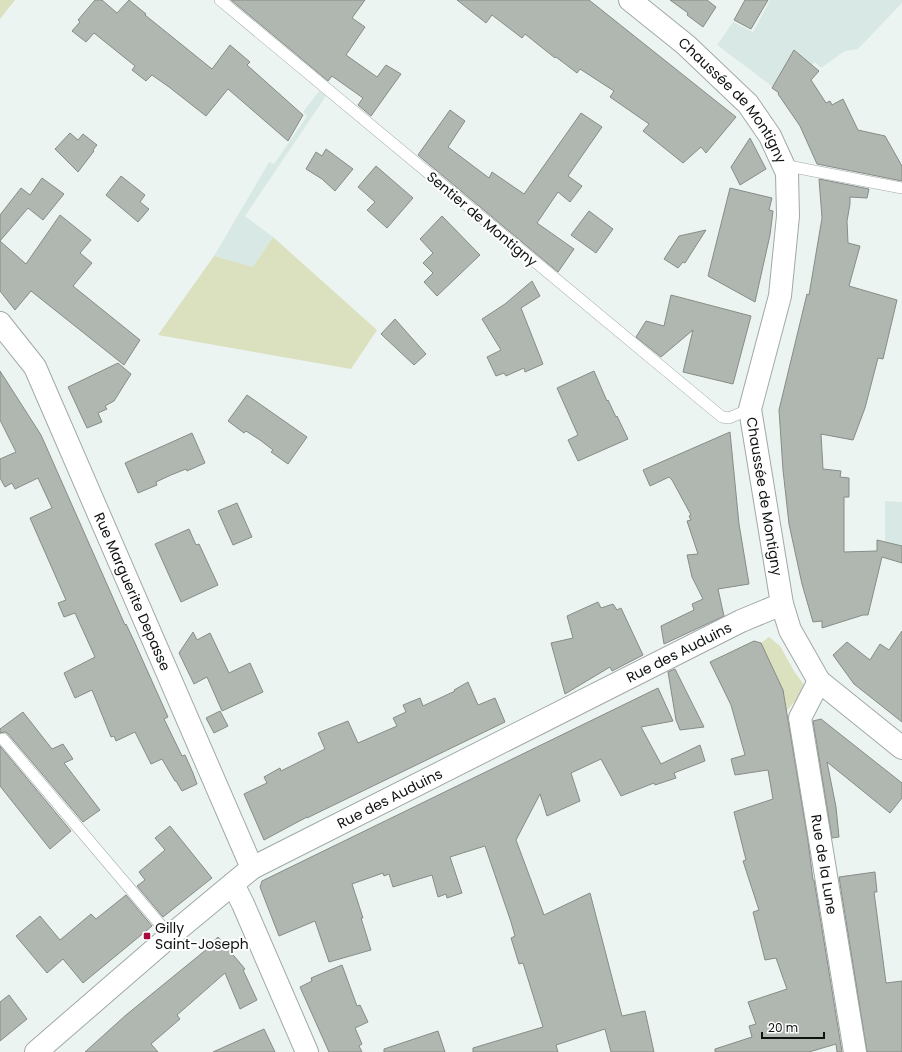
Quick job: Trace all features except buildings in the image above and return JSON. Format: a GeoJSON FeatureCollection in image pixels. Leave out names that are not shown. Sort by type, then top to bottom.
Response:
{"type":"FeatureCollection","features":[{"type":"Feature","properties":{"kind":"street","name":"Chaussée de Montigny"},"geometry":{"type":"LineString","coordinates":[[630,0],[686,44],[748,104],[770,136],[786,173],[788,216],[780,296],[750,409],[782,604],[790,630],[819,681],[902,748]]}},
{"type":"Feature","properties":{"kind":"street","name":"Rue Marguerite Depasse"},"geometry":{"type":"LineString","coordinates":[[0,323],[35,367],[252,868]]}},
{"type":"Feature","properties":{"kind":"street","name":"Rue des Auduins"},"geometry":{"type":"LineString","coordinates":[[36,1052],[170,936],[252,868],[741,621],[782,604]]}},
{"type":"Feature","properties":{"kind":"street","name":"Rue de la Lune"},"geometry":{"type":"LineString","coordinates":[[819,681],[800,718],[855,1052]]}},
{"type":"Feature","properties":{"kind":"street"},"geometry":{"type":"LineString","coordinates":[[233,884],[307,1052]]}},
{"type":"Feature","properties":{"kind":"lane","name":"Sentier de Montigny"},"geometry":{"type":"LineString","coordinates":[[220,0],[722,418],[729,418],[750,409]]}},
{"type":"Feature","properties":{"kind":"lane"},"geometry":{"type":"LineString","coordinates":[[783,165],[902,188]]}},
{"type":"Feature","properties":{"kind":"lane"},"geometry":{"type":"LineString","coordinates":[[4,739],[170,936]]}},
{"type":"Feature","properties":{"kind":"shaded area"},"geometry":{"type":"Polygon","coordinates":[[[770,0],[902,0],[902,3],[858,49],[845,51],[821,68],[815,62],[812,65],[794,50],[773,87],[717,45],[733,22],[753,32],[770,0]]]}},
{"type":"Feature","properties":{"kind":"shaded area"},"geometry":{"type":"Polygon","coordinates":[[[319,91],[326,96],[245,216],[273,237],[253,267],[214,256],[269,162],[274,164],[307,116],[303,112],[319,91]]]}},
{"type":"Feature","properties":{"kind":"shaded area"},"geometry":{"type":"Polygon","coordinates":[[[885,501],[902,502],[902,562],[885,557],[885,501]]]}},
{"type":"Feature","properties":{"kind":"green space"},"geometry":{"type":"Polygon","coordinates":[[[0,0],[15,0],[0,19],[0,0]]]}},
{"type":"Feature","properties":{"kind":"green space"},"geometry":{"type":"Polygon","coordinates":[[[273,237],[377,330],[351,369],[158,335],[214,256],[253,267],[273,237]]]}},
{"type":"Feature","properties":{"kind":"green space"},"geometry":{"type":"Polygon","coordinates":[[[769,637],[780,646],[794,671],[807,689],[786,711],[761,643],[769,637]]]}},
{"type":"Feature","properties":{"kind":"place","name":"Gilly Saint-Joseph"},"geometry":{"type":"Point","coordinates":[147,936]}}]}
